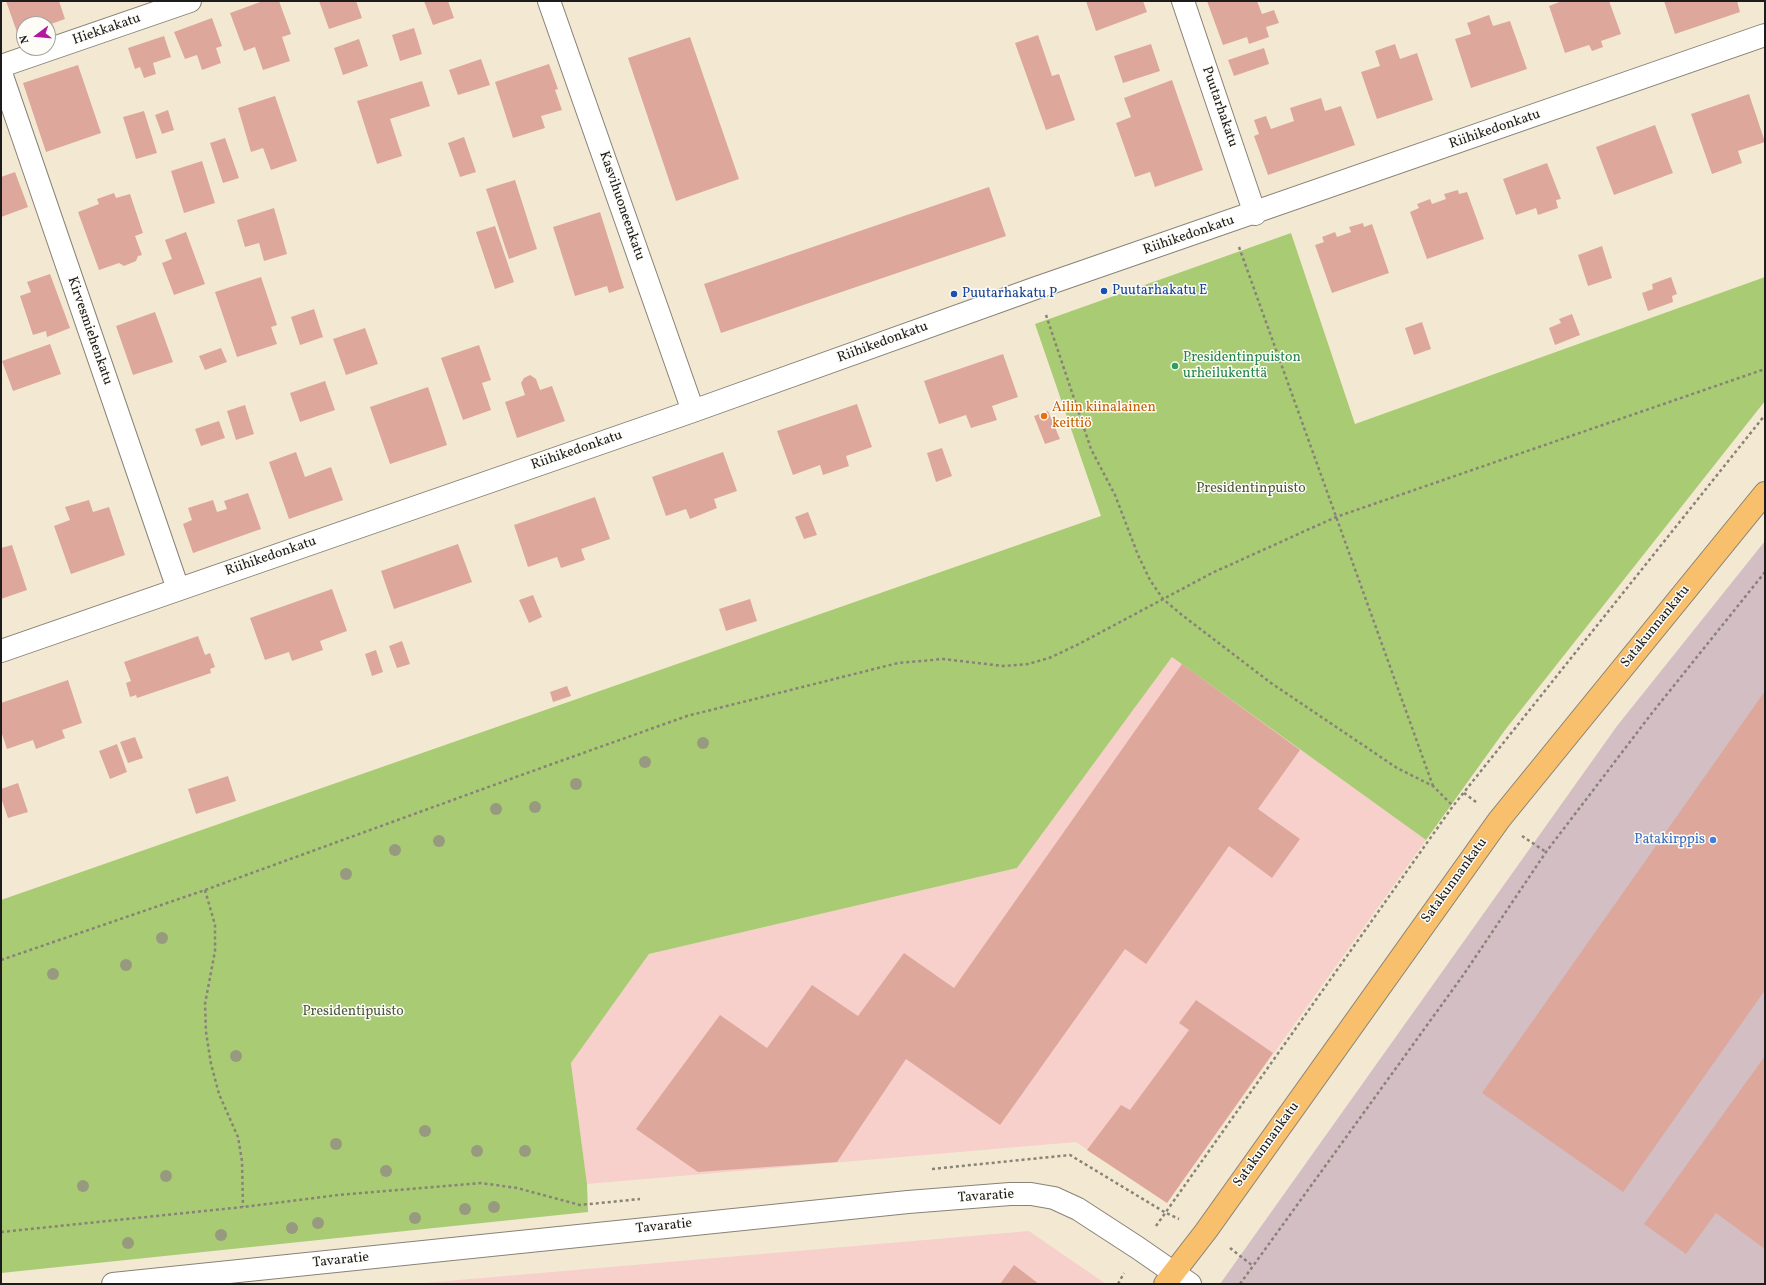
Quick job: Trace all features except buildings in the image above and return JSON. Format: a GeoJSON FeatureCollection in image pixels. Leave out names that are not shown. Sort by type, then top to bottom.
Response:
{"type":"FeatureCollection","features":[{"type":"Feature","properties":{"kind":"main road","name":"Satakunnankatu"},"geometry":{"type":"LineString","coordinates":[[1176,1280],[1206,1231],[1499,820],[1765,493]]}},
{"type":"Feature","properties":{"kind":"street","name":"Hiekkakatu"},"geometry":{"type":"LineString","coordinates":[[1,66],[190,1]]}},
{"type":"Feature","properties":{"kind":"street","name":"Kasvihuoneenkatu"},"geometry":{"type":"LineString","coordinates":[[549,1],[693,411]]}},
{"type":"Feature","properties":{"kind":"street","name":"Puutarhakatu"},"geometry":{"type":"LineString","coordinates":[[1183,1],[1255,214]]}},
{"type":"Feature","properties":{"kind":"street","name":"Riihikedonkatu"},"geometry":{"type":"LineString","coordinates":[[1,651],[693,411],[1036,288],[1255,214],[1765,36]]}},
{"type":"Feature","properties":{"kind":"street","name":"Kirvesmiehenkatu"},"geometry":{"type":"LineString","coordinates":[[1,73],[178,589]]}},
{"type":"Feature","properties":{"kind":"street","name":"Tavaratie"},"geometry":{"type":"LineString","coordinates":[[113,1284],[908,1202],[1010,1194],[1031,1194],[1054,1198],[1078,1209],[1138,1248],[1176,1280]]}},
{"type":"Feature","properties":{"kind":"path"},"geometry":{"type":"LineString","coordinates":[[1230,222],[1433,786]]}},
{"type":"Feature","properties":{"kind":"path"},"geometry":{"type":"LineString","coordinates":[[1036,288],[1091,449],[1115,495],[1147,574],[1163,598],[1182,615],[1271,683],[1397,768],[1433,786],[1453,806]]}},
{"type":"Feature","properties":{"kind":"path"},"geometry":{"type":"LineString","coordinates":[[1,960],[205,890],[519,775],[687,716],[898,663],[943,659],[1003,666],[1028,664],[1049,658],[1077,645],[1212,573],[1336,517],[1765,369]]}},
{"type":"Feature","properties":{"kind":"path"},"geometry":{"type":"LineString","coordinates":[[1118,1284],[1138,1248],[1166,1213],[1453,806],[1765,415]]}},
{"type":"Feature","properties":{"kind":"path"},"geometry":{"type":"LineString","coordinates":[[1240,1284],[1459,981],[1546,852],[1652,713],[1765,572]]}},
{"type":"Feature","properties":{"kind":"path"},"geometry":{"type":"LineString","coordinates":[[205,890],[215,925],[215,951],[205,1004],[206,1032],[210,1064],[217,1086],[238,1137],[242,1161],[243,1207]]}},
{"type":"Feature","properties":{"kind":"path"},"geometry":{"type":"LineString","coordinates":[[928,1170],[1070,1155],[1166,1213],[1206,1231],[1254,1266]]}},
{"type":"Feature","properties":{"kind":"path"},"geometry":{"type":"LineString","coordinates":[[1,1232],[243,1207],[338,1195],[481,1183],[517,1188],[580,1205],[643,1198]]}},
{"type":"Feature","properties":{"kind":"shaded area"},"geometry":{"type":"Polygon","coordinates":[[[1765,541],[1765,1284],[1220,1284],[1617,726],[1765,541]]]}},
{"type":"Feature","properties":{"kind":"shaded area"},"geometry":{"type":"Polygon","coordinates":[[[1172,657],[1426,840],[1167,1203],[1076,1142],[587,1184],[571,1063],[649,954],[1017,868],[1172,657]]]}},
{"type":"Feature","properties":{"kind":"shaded area"},"geometry":{"type":"Polygon","coordinates":[[[1029,1231],[1106,1284],[412,1284],[1029,1231]]]}},
{"type":"Feature","properties":{"kind":"green space","name":"Presidentipuisto"},"geometry":{"type":"Polygon","coordinates":[[[1291,233],[1355,424],[1765,277],[1765,401],[1505,730],[1426,840],[1172,657],[1017,868],[649,954],[571,1063],[587,1184],[588,1212],[1,1273],[1,900],[1101,516],[1035,324],[1291,233]]]}},
{"type":"Feature","properties":{"kind":"place","name":"Puutarhakatu E"},"geometry":{"type":"Point","coordinates":[1104,291]}},
{"type":"Feature","properties":{"kind":"place","name":"Puutarhakatu P"},"geometry":{"type":"Point","coordinates":[954,294]}},
{"type":"Feature","properties":{"kind":"place","name":"Presidentinpuiston urheilukenttä"},"geometry":{"type":"Point","coordinates":[1175,366]}},
{"type":"Feature","properties":{"kind":"place","name":"Ailin kiinalainen keittiö"},"geometry":{"type":"Point","coordinates":[1044,416]}},
{"type":"Feature","properties":{"kind":"place","name":"Patakirppis"},"geometry":{"type":"Point","coordinates":[1713,840]}},
{"type":"Feature","properties":{"kind":"park label","name":"Presidentinpuisto"},"geometry":{"type":"Point","coordinates":[1251,489]}}]}
